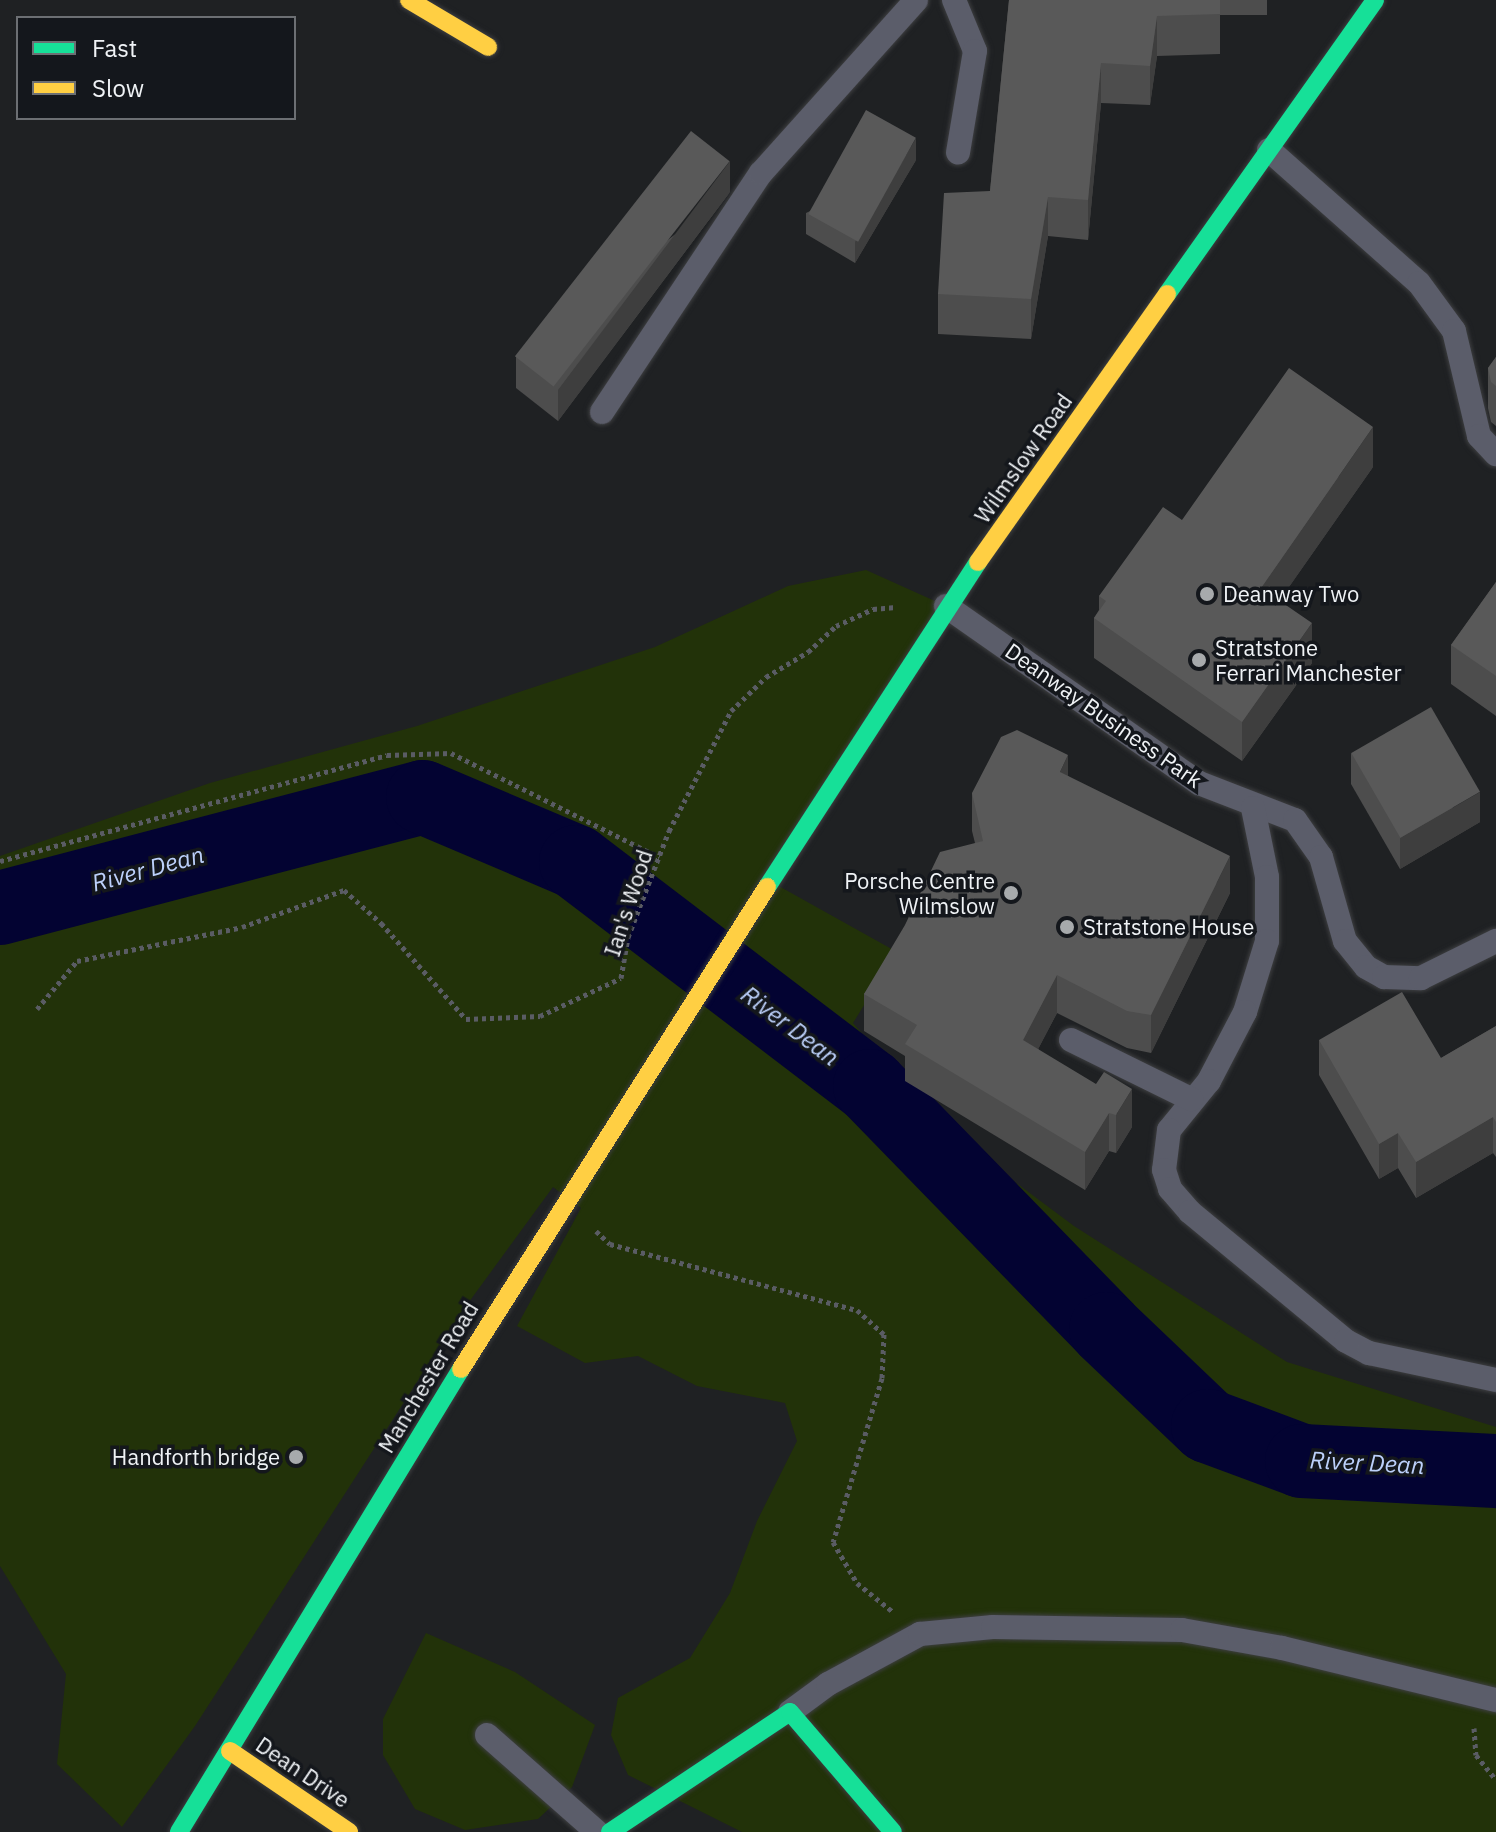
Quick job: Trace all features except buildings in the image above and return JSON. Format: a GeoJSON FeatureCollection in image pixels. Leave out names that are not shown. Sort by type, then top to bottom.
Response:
{"type":"FeatureCollection","features":[{"type":"Feature","properties":{"kind":"street"},"geometry":{"type":"LineString","coordinates":[[409,0],[488,47]]}},
{"type":"Feature","properties":{"kind":"street","name":"Wilmslow Road"},"geometry":{"type":"LineString","coordinates":[[725,952],[768,879],[946,606],[1375,0]]}},
{"type":"Feature","properties":{"kind":"street","name":"Manchester Road"},"geometry":{"type":"LineString","coordinates":[[179,1832],[482,1334],[725,952]]}},
{"type":"Feature","properties":{"kind":"street"},"geometry":{"type":"LineString","coordinates":[[610,1832],[790,1712],[893,1832]]}},
{"type":"Feature","properties":{"kind":"street","name":"Dean Drive"},"geometry":{"type":"LineString","coordinates":[[230,1751],[349,1832]]}},
{"type":"Feature","properties":{"kind":"lane"},"geometry":{"type":"LineString","coordinates":[[602,412],[761,173],[916,0]]}},
{"type":"Feature","properties":{"kind":"lane"},"geometry":{"type":"LineString","coordinates":[[954,0],[975,51],[958,153]]}},
{"type":"Feature","properties":{"kind":"lane"},"geometry":{"type":"LineString","coordinates":[[1269,150],[1419,283],[1454,331],[1479,436],[1496,454]]}},
{"type":"Feature","properties":{"kind":"lane","name":"Deanway Business Park"},"geometry":{"type":"LineString","coordinates":[[946,606],[1199,783],[1253,808],[1295,820],[1312,840],[1329,877],[1345,941],[1366,967],[1384,977],[1421,978],[1496,941]]}},
{"type":"Feature","properties":{"kind":"lane"},"geometry":{"type":"LineString","coordinates":[[1253,808],[1267,877],[1267,941],[1245,1012],[1209,1081],[1191,1099],[1169,1130],[1164,1170],[1170,1189],[1190,1212],[1346,1341],[1369,1353],[1496,1380]]}},
{"type":"Feature","properties":{"kind":"lane"},"geometry":{"type":"LineString","coordinates":[[1071,1040],[1191,1099]]}},
{"type":"Feature","properties":{"kind":"lane"},"geometry":{"type":"LineString","coordinates":[[790,1712],[828,1684],[920,1634],[993,1627],[1182,1630],[1282,1648],[1484,1697]]}},
{"type":"Feature","properties":{"kind":"lane"},"geometry":{"type":"LineString","coordinates":[[487,1735],[597,1832]]}},
{"type":"Feature","properties":{"kind":"path","name":"Ian's Wood"},"geometry":{"type":"LineString","coordinates":[[37,1009],[77,961],[242,927],[344,890],[381,923],[466,1019],[540,1016],[621,978],[628,937],[659,858],[731,711],[766,677],[808,652],[836,626],[873,609],[946,606]]}},
{"type":"Feature","properties":{"kind":"path"},"geometry":{"type":"LineString","coordinates":[[0,861],[387,755],[451,753],[659,858]]}},
{"type":"Feature","properties":{"kind":"path"},"geometry":{"type":"LineString","coordinates":[[610,1244],[857,1310],[884,1334],[882,1378],[833,1542],[857,1583],[920,1634]]}},
{"type":"Feature","properties":{"kind":"path"},"geometry":{"type":"LineString","coordinates":[[1484,1697],[1476,1755],[1496,1780]]}},
{"type":"Feature","properties":{"kind":"green space"},"geometry":{"type":"Polygon","coordinates":[[[866,570],[946,606],[768,880],[897,952],[853,1023],[945,1130],[1074,1226],[1287,1362],[1496,1427],[1496,1832],[742,1832],[628,1775],[611,1735],[618,1698],[690,1658],[730,1593],[757,1521],[797,1441],[785,1403],[697,1386],[638,1356],[585,1363],[517,1326],[581,1208],[553,1187],[466,1306],[195,1726],[122,1827],[57,1764],[66,1674],[0,1566],[0,856],[210,783],[417,726],[655,647],[788,586],[866,570]]]}},
{"type":"Feature","properties":{"kind":"green space"},"geometry":{"type":"Polygon","coordinates":[[[426,1633],[515,1672],[595,1725],[572,1787],[538,1819],[465,1830],[415,1809],[383,1755],[383,1719],[426,1633]]]}},
{"type":"Feature","properties":{"kind":"waterway","name":"River Dean"},"geometry":{"type":"LineString","coordinates":[[0,908],[423,797],[576,862],[870,1086],[1106,1329],[1208,1426],[1302,1461],[1496,1471]]}},
{"type":"Feature","properties":{"kind":"traffic: fast"},"geometry":{"type":"LineString","coordinates":[[1167,294],[1375,0]]}},
{"type":"Feature","properties":{"kind":"traffic: fast"},"geometry":{"type":"LineString","coordinates":[[767,887],[978,562]]}},
{"type":"Feature","properties":{"kind":"traffic: fast"},"geometry":{"type":"LineString","coordinates":[[179,1832],[461,1369]]}},
{"type":"Feature","properties":{"kind":"traffic: fast"},"geometry":{"type":"LineString","coordinates":[[610,1832],[790,1712],[893,1832]]}},
{"type":"Feature","properties":{"kind":"traffic: slow"},"geometry":{"type":"LineString","coordinates":[[409,0],[488,47]]}},
{"type":"Feature","properties":{"kind":"traffic: slow"},"geometry":{"type":"LineString","coordinates":[[978,562],[1167,294]]}},
{"type":"Feature","properties":{"kind":"traffic: slow"},"geometry":{"type":"LineString","coordinates":[[461,1369],[767,887]]}},
{"type":"Feature","properties":{"kind":"traffic: slow"},"geometry":{"type":"LineString","coordinates":[[230,1751],[349,1832]]}},
{"type":"Feature","properties":{"kind":"place","name":"Deanway Two"},"geometry":{"type":"Point","coordinates":[1207,594]}},
{"type":"Feature","properties":{"kind":"place","name":"Stratstone Ferrari Manchester"},"geometry":{"type":"Point","coordinates":[1199,660]}},
{"type":"Feature","properties":{"kind":"place","name":"Porsche Centre Wilmslow"},"geometry":{"type":"Point","coordinates":[1011,893]}},
{"type":"Feature","properties":{"kind":"place","name":"Stratstone House"},"geometry":{"type":"Point","coordinates":[1067,927]}},
{"type":"Feature","properties":{"kind":"place","name":"Handforth bridge"},"geometry":{"type":"Point","coordinates":[296,1457]}}]}
